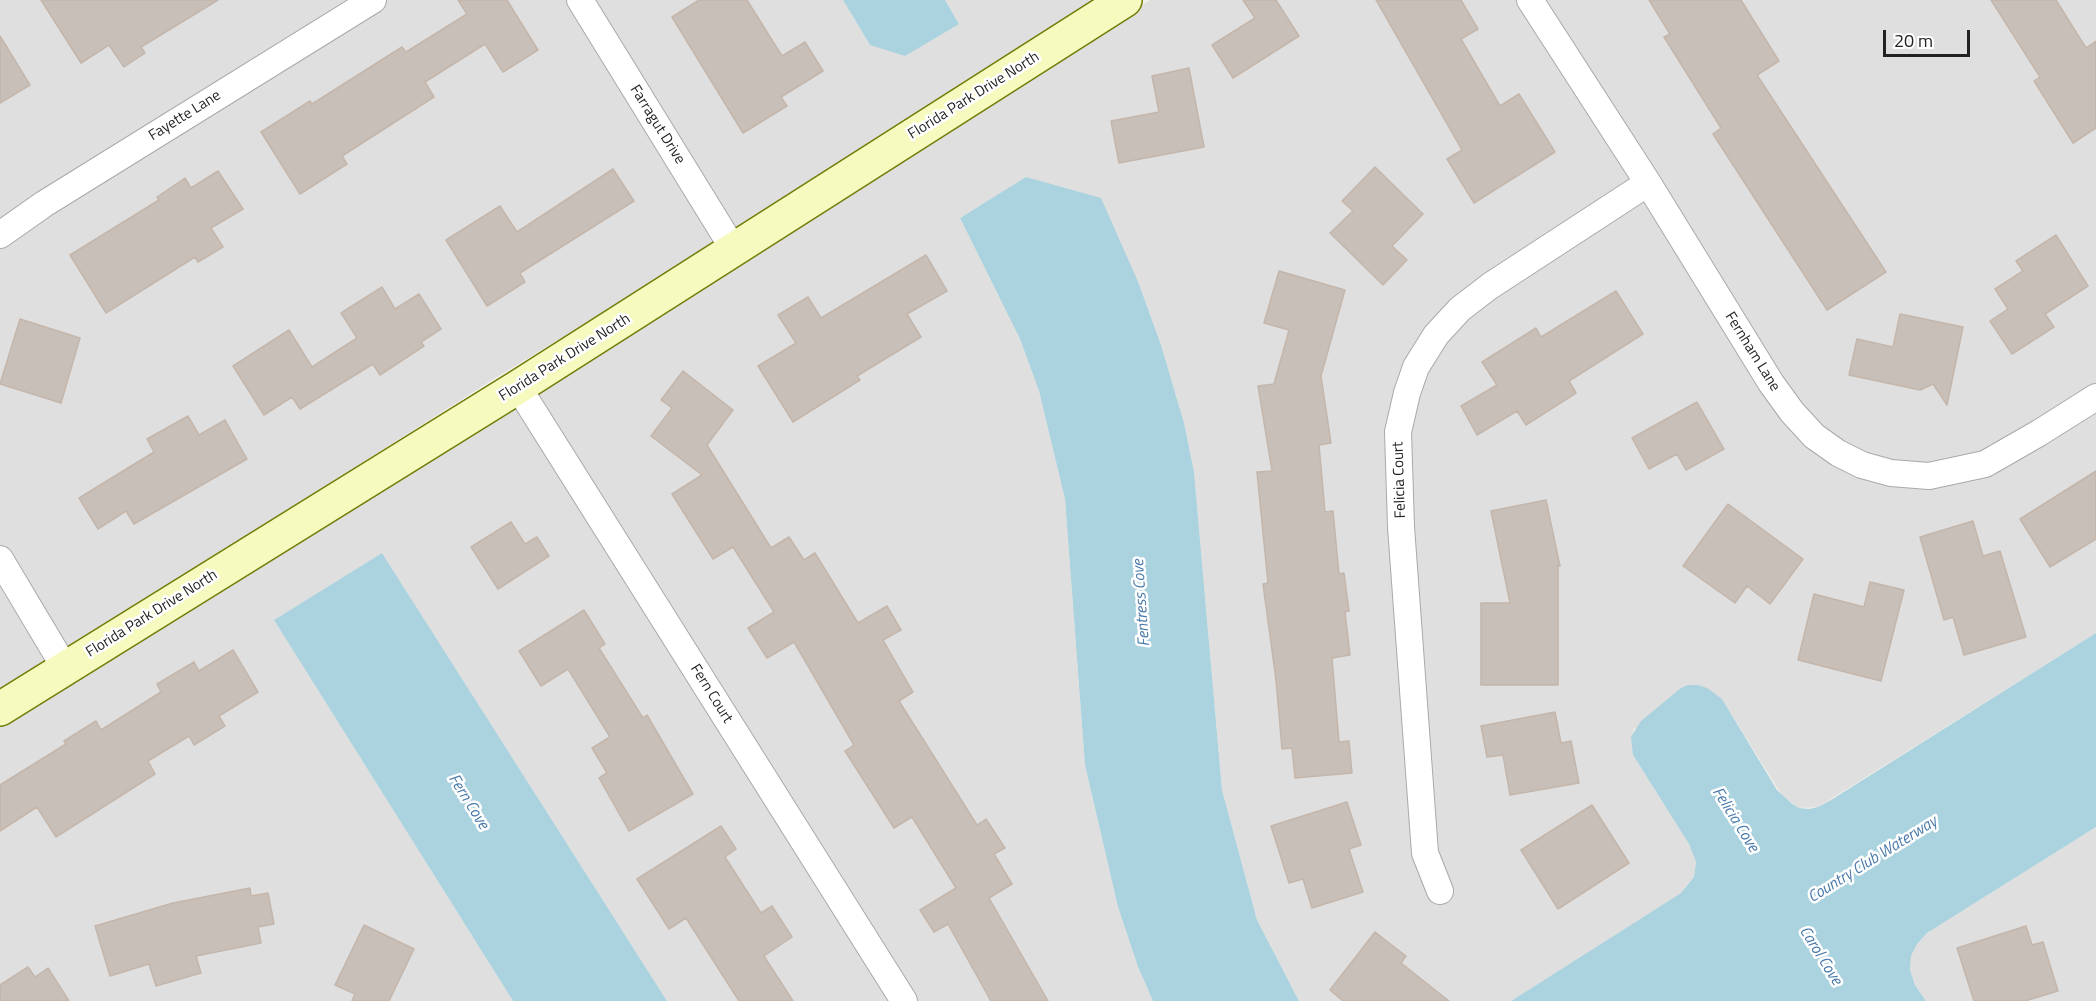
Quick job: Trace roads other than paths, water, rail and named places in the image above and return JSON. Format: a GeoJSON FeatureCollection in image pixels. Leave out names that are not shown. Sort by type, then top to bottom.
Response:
{"type":"FeatureCollection","features":[{"type":"Feature","properties":{"kind":"street","name":"Fayette Lane"},"geometry":{"type":"LineString","coordinates":[[0,235],[44,204],[373,0]]}},
{"type":"Feature","properties":{"kind":"street","name":"Farragut Drive"},"geometry":{"type":"LineString","coordinates":[[580,0],[734,250]]}},
{"type":"Feature","properties":{"kind":"street","name":"Florida Park Drive North"},"geometry":{"type":"LineString","coordinates":[[0,709],[518,387],[1125,0]]}},
{"type":"Feature","properties":{"kind":"street","name":"Fernham Lane"},"geometry":{"type":"LineString","coordinates":[[1530,0],[1648,183],[1771,383],[1792,412],[1814,436],[1838,453],[1862,465],[1891,473],[1929,476],[1985,464],[2096,397]]}},
{"type":"Feature","properties":{"kind":"street","name":"Felicia Court"},"geometry":{"type":"LineString","coordinates":[[1440,891],[1425,853],[1401,527],[1398,432],[1407,393],[1416,367],[1431,343],[1460,309],[1490,286],[1648,183]]}},
{"type":"Feature","properties":{"kind":"street","name":"Fern Court"},"geometry":{"type":"LineString","coordinates":[[518,387],[904,1001]]}},
{"type":"Feature","properties":{"kind":"street"},"geometry":{"type":"LineString","coordinates":[[0,559],[65,668]]}},
{"type":"Feature","properties":{"kind":"water"},"geometry":{"type":"Polygon","coordinates":[[[843,0],[945,0],[959,24],[905,56],[870,45],[843,0]]]}},
{"type":"Feature","properties":{"kind":"water","name":"Fentress Cove"},"geometry":{"type":"Polygon","coordinates":[[[1026,177],[1101,198],[1139,284],[1161,345],[1184,423],[1194,472],[1222,790],[1257,920],[1299,1001],[1153,1001],[1138,967],[1118,907],[1085,765],[1065,499],[1039,391],[1020,339],[960,218],[1026,177]]]}},
{"type":"Feature","properties":{"kind":"water","name":"Fern Cove"},"geometry":{"type":"Polygon","coordinates":[[[382,553],[667,1001],[513,1001],[274,620],[382,553]]]}},
{"type":"Feature","properties":{"kind":"water"},"geometry":{"type":"Polygon","coordinates":[[[2096,633],[2096,827],[1927,933],[1917,944],[1911,956],[1910,970],[1915,985],[1926,1001],[1511,1001],[1681,893],[1694,877],[1696,862],[1689,844],[1633,755],[1631,737],[1641,721],[1681,688],[1698,685],[1707,688],[1722,699],[1777,790],[1799,808],[1809,809],[1831,800],[2096,633]]]}},
{"type":"Feature","properties":{"kind":"water label","name":"Felicia Cove"},"geometry":{"type":"Point","coordinates":[1735,820]}},
{"type":"Feature","properties":{"kind":"water label","name":"Country Club Waterway"},"geometry":{"type":"Point","coordinates":[1873,860]}},
{"type":"Feature","properties":{"kind":"water label","name":"Carol Cove"},"geometry":{"type":"Point","coordinates":[1820,956]}}]}
